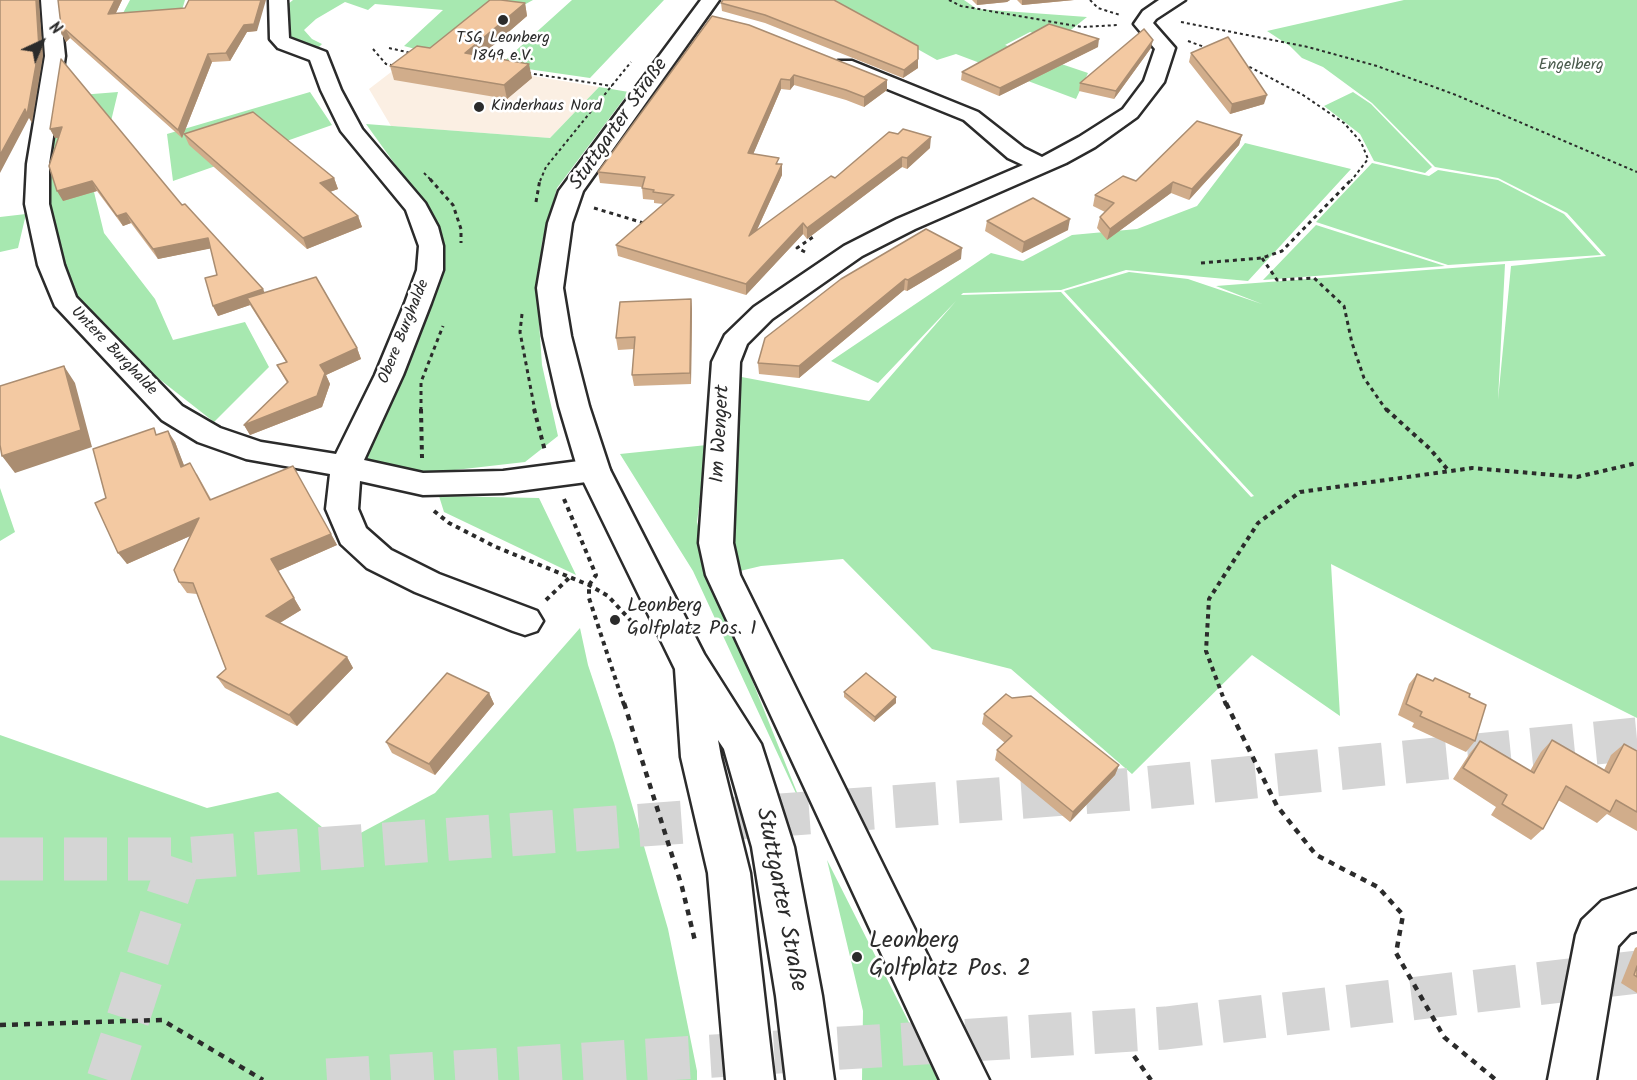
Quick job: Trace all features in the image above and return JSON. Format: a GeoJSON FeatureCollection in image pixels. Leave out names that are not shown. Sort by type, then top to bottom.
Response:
{"type":"FeatureCollection","features":[{"type":"Feature","properties":{"kind":"street","name":"Untere Burghalde"},"geometry":{"type":"LineString","coordinates":[[50,0],[56,56],[38,164],[37,204],[51,265],[64,300],[172,413],[209,435],[258,452],[346,466],[379,476],[423,484],[503,482],[594,470]]}},
{"type":"Feature","properties":{"kind":"street","name":"Obere Burghalde"},"geometry":{"type":"LineString","coordinates":[[278,0],[280,39],[285,44],[329,52],[321,67],[352,131],[417,208],[426,227],[431,246],[430,270],[418,303],[389,375],[346,466]]}},
{"type":"Feature","properties":{"kind":"street"},"geometry":{"type":"LineString","coordinates":[[1146,18],[1176,0]]}},
{"type":"Feature","properties":{"kind":"street","name":"Stuttgarter Straße"},"geometry":{"type":"LineString","coordinates":[[708,12],[594,158],[572,191],[560,223],[550,288],[557,336],[574,406],[594,470],[691,664],[742,744],[773,847],[799,996],[810,1080]]}},
{"type":"Feature","properties":{"kind":"street","name":"Im Wengert"},"geometry":{"type":"LineString","coordinates":[[965,1080],[723,575],[716,543],[726,362],[735,341],[764,312],[853,251],[906,224],[1058,158],[1087,142],[1130,113],[1154,82],[1165,48],[1146,18]]}},
{"type":"Feature","properties":{"kind":"street"},"geometry":{"type":"LineString","coordinates":[[830,58],[971,116],[1016,153],[1039,165]]}},
{"type":"Feature","properties":{"kind":"street"},"geometry":{"type":"LineString","coordinates":[[346,466],[342,509],[353,535],[379,559],[428,583],[525,621]]}},
{"type":"Feature","properties":{"kind":"street","name":"Stuttgarter Straße"},"geometry":{"type":"LineString","coordinates":[[691,664],[701,757],[729,873],[750,1080]]}},
{"type":"Feature","properties":{"kind":"street"},"geometry":{"type":"LineString","coordinates":[[1572,1080],[1598,935],[1617,916],[1637,910]]}},
{"type":"Feature","properties":{"kind":"path"},"geometry":{"type":"LineString","coordinates":[[949,0],[961,6],[1082,27],[1146,18],[1212,50]]}},
{"type":"Feature","properties":{"kind":"path"},"geometry":{"type":"LineString","coordinates":[[1090,0],[1098,8],[1298,45],[1377,66],[1456,95],[1637,172]]}},
{"type":"Feature","properties":{"kind":"path"},"geometry":{"type":"LineString","coordinates":[[389,48],[418,54]]}},
{"type":"Feature","properties":{"kind":"path"},"geometry":{"type":"LineString","coordinates":[[373,49],[386,64],[397,66]]}},
{"type":"Feature","properties":{"kind":"path"},"geometry":{"type":"LineString","coordinates":[[1201,263],[1262,258],[1282,251],[1360,171],[1368,159],[1361,142],[1344,123],[1303,95],[1241,62]]}},
{"type":"Feature","properties":{"kind":"path"},"geometry":{"type":"LineString","coordinates":[[525,72],[612,86]]}},
{"type":"Feature","properties":{"kind":"path"},"geometry":{"type":"LineString","coordinates":[[612,213],[657,226]]}},
{"type":"Feature","properties":{"kind":"path"},"geometry":{"type":"LineString","coordinates":[[1262,258],[1277,280],[1314,278],[1344,306],[1352,342],[1364,378],[1388,411],[1430,449],[1449,471]]}},
{"type":"Feature","properties":{"kind":"path"},"geometry":{"type":"LineString","coordinates":[[1496,1080],[1444,1037],[1396,953],[1403,915],[1378,887],[1316,855],[1277,806],[1223,698],[1206,651],[1209,599],[1258,523],[1300,492],[1472,468],[1577,477],[1637,463]]}},
{"type":"Feature","properties":{"kind":"path"},"geometry":{"type":"LineString","coordinates":[[554,477],[596,574],[589,585],[589,598],[655,797],[682,887],[695,943]]}},
{"type":"Feature","properties":{"kind":"path"},"geometry":{"type":"LineString","coordinates":[[423,484],[433,511],[449,523],[496,547],[589,585]]}},
{"type":"Feature","properties":{"kind":"path"},"geometry":{"type":"LineString","coordinates":[[0,1024],[162,1020],[263,1080]]}},
{"type":"Feature","properties":{"kind":"path"},"geometry":{"type":"LineString","coordinates":[[1134,1056],[1151,1080]]}},
{"type":"Feature","properties":{"kind":"shaded area","name":"Kinderhaus Nord"},"geometry":{"type":"Polygon","coordinates":[[[412,56],[599,87],[550,138],[391,126],[369,89],[412,56]]]}},
{"type":"Feature","properties":{"kind":"green space"},"geometry":{"type":"Polygon","coordinates":[[[130,0],[185,0],[182,10],[122,15],[130,0]]]}},
{"type":"Feature","properties":{"kind":"green space"},"geometry":{"type":"Polygon","coordinates":[[[293,0],[533,0],[434,54],[404,46],[443,10],[375,4],[368,10],[345,2],[316,19],[304,30],[312,39],[322,44],[318,48],[294,45],[285,32],[287,5],[293,0]]]}},
{"type":"Feature","properties":{"kind":"green space"},"geometry":{"type":"Polygon","coordinates":[[[572,0],[664,0],[590,78],[500,65],[572,0]]]}},
{"type":"Feature","properties":{"kind":"green space"},"geometry":{"type":"Polygon","coordinates":[[[819,0],[964,0],[977,9],[1087,17],[1057,41],[1030,32],[1005,45],[1088,73],[1076,99],[956,54],[937,60],[857,15],[819,0]]]}},
{"type":"Feature","properties":{"kind":"green space","name":"Engelberg"},"geometry":{"type":"Polygon","coordinates":[[[1404,0],[1637,0],[1637,718],[1331,564],[1340,716],[1252,655],[1132,774],[1011,669],[932,649],[843,559],[761,566],[723,575],[731,375],[869,401],[956,301],[878,383],[831,361],[991,253],[1023,261],[1072,235],[1137,229],[1197,206],[1245,143],[1351,169],[1248,281],[1126,270],[1061,290],[963,293],[961,295],[1061,292],[1251,497],[1254,496],[1064,291],[1129,272],[1188,279],[1262,304],[1216,286],[1505,264],[1498,400],[1511,266],[1606,256],[1567,213],[1498,178],[1435,167],[1372,103],[1323,67],[1302,58],[1290,46],[1267,31],[1404,0]]]}},
{"type":"Feature","properties":{"kind":"green space"},"geometry":{"type":"Polygon","coordinates":[[[599,87],[629,92],[557,188],[542,242],[537,294],[542,365],[558,436],[525,462],[446,471],[393,473],[368,460],[364,443],[423,311],[428,210],[366,124],[550,138],[599,87]]]}},
{"type":"Feature","properties":{"kind":"green space"},"geometry":{"type":"Polygon","coordinates":[[[118,92],[94,192],[104,233],[155,299],[173,340],[245,322],[269,367],[214,422],[135,360],[77,300],[50,238],[48,172],[55,97],[118,92]]]}},
{"type":"Feature","properties":{"kind":"green space"},"geometry":{"type":"Polygon","coordinates":[[[310,92],[332,125],[173,181],[167,134],[310,92]]]}},
{"type":"Feature","properties":{"kind":"green space"},"geometry":{"type":"Polygon","coordinates":[[[1353,92],[1371,104],[1432,167],[1425,173],[1374,161],[1360,134],[1324,106],[1353,92]]]}},
{"type":"Feature","properties":{"kind":"green space"},"geometry":{"type":"Polygon","coordinates":[[[1372,163],[1429,176],[1438,170],[1498,180],[1564,214],[1601,255],[1448,265],[1316,222],[1372,163]]]}},
{"type":"Feature","properties":{"kind":"green space"},"geometry":{"type":"Polygon","coordinates":[[[26,214],[18,248],[0,252],[0,217],[26,214]]]}},
{"type":"Feature","properties":{"kind":"green space"},"geometry":{"type":"Polygon","coordinates":[[[1316,225],[1445,266],[1263,280],[1316,225]]]}},
{"type":"Feature","properties":{"kind":"green space"},"geometry":{"type":"Polygon","coordinates":[[[707,445],[697,522],[708,570],[806,815],[693,571],[620,454],[707,445]]]}},
{"type":"Feature","properties":{"kind":"green space"},"geometry":{"type":"Polygon","coordinates":[[[0,488],[15,532],[0,541],[0,488]]]}},
{"type":"Feature","properties":{"kind":"green space"},"geometry":{"type":"Polygon","coordinates":[[[439,496],[539,498],[576,575],[444,512],[439,496]]]}},
{"type":"Feature","properties":{"kind":"green space"},"geometry":{"type":"Polygon","coordinates":[[[580,628],[588,665],[614,743],[668,929],[697,1080],[0,1080],[0,735],[207,808],[278,792],[342,843],[435,793],[580,628]]]}},
{"type":"Feature","properties":{"kind":"green space"},"geometry":{"type":"Polygon","coordinates":[[[827,860],[938,1080],[862,1080],[863,1011],[827,860]]]}},
{"type":"Feature","properties":{"kind":"building"},"geometry":{"type":"Polygon","coordinates":[[[0,0],[36,0],[39,48],[27,115],[25,109],[0,155],[0,0]]]}},
{"type":"Feature","properties":{"kind":"building"},"geometry":{"type":"Polygon","coordinates":[[[58,0],[115,0],[108,14],[185,8],[189,0],[261,0],[254,24],[244,25],[226,53],[208,54],[178,130],[66,30],[62,34],[58,0]]]}},
{"type":"Feature","properties":{"kind":"building"},"geometry":{"type":"Polygon","coordinates":[[[490,0],[525,3],[465,53],[529,64],[504,85],[390,66],[417,46],[430,48],[490,0]]]}},
{"type":"Feature","properties":{"kind":"building"},"geometry":{"type":"Polygon","coordinates":[[[723,0],[834,0],[918,46],[918,59],[904,70],[765,15],[721,3],[723,0]]]}},
{"type":"Feature","properties":{"kind":"building"},"geometry":{"type":"Polygon","coordinates":[[[712,16],[749,25],[887,80],[864,97],[794,75],[790,80],[781,79],[748,153],[779,158],[776,164],[782,164],[749,236],[831,176],[835,178],[889,132],[898,134],[903,129],[931,137],[907,158],[902,157],[807,228],[803,223],[746,284],[616,245],[674,195],[642,188],[645,177],[598,172],[712,16]]]}},
{"type":"Feature","properties":{"kind":"building"},"geometry":{"type":"Polygon","coordinates":[[[1049,24],[1099,39],[1000,88],[962,72],[1049,24]]]}},
{"type":"Feature","properties":{"kind":"building"},"geometry":{"type":"Polygon","coordinates":[[[1144,29],[1153,40],[1116,91],[1080,83],[1144,29]]]}},
{"type":"Feature","properties":{"kind":"building"},"geometry":{"type":"Polygon","coordinates":[[[1228,37],[1267,95],[1232,104],[1191,53],[1228,37]]]}},
{"type":"Feature","properties":{"kind":"building"},"geometry":{"type":"Polygon","coordinates":[[[61,59],[182,205],[185,204],[263,289],[213,306],[205,278],[217,275],[208,238],[153,249],[126,213],[117,216],[92,181],[57,191],[49,166],[62,127],[50,129],[61,59]]]}},
{"type":"Feature","properties":{"kind":"building"},"geometry":{"type":"Polygon","coordinates":[[[253,112],[334,178],[320,183],[358,216],[303,238],[184,134],[253,112]]]}},
{"type":"Feature","properties":{"kind":"building"},"geometry":{"type":"Polygon","coordinates":[[[1197,121],[1242,135],[1192,189],[1173,182],[1110,229],[1100,217],[1114,203],[1095,195],[1123,176],[1136,181],[1197,121]]]}},
{"type":"Feature","properties":{"kind":"building"},"geometry":{"type":"Polygon","coordinates":[[[1033,198],[1070,219],[1024,242],[987,221],[1033,198]]]}},
{"type":"Feature","properties":{"kind":"building"},"geometry":{"type":"Polygon","coordinates":[[[926,229],[962,248],[908,280],[905,279],[799,366],[758,363],[765,338],[841,279],[926,229]]]}},
{"type":"Feature","properties":{"kind":"building"},"geometry":{"type":"Polygon","coordinates":[[[316,277],[357,348],[320,365],[325,373],[317,396],[244,425],[288,382],[277,365],[287,362],[247,298],[316,277]]]}},
{"type":"Feature","properties":{"kind":"building"},"geometry":{"type":"Polygon","coordinates":[[[691,299],[690,373],[632,375],[635,337],[616,338],[620,302],[691,299]]]}},
{"type":"Feature","properties":{"kind":"building"},"geometry":{"type":"Polygon","coordinates":[[[64,366],[81,430],[2,456],[0,386],[64,366]]]}},
{"type":"Feature","properties":{"kind":"building"},"geometry":{"type":"Polygon","coordinates":[[[154,428],[156,435],[168,431],[181,467],[190,463],[210,500],[293,466],[331,534],[271,559],[294,598],[266,616],[347,657],[289,715],[217,677],[226,669],[193,583],[179,582],[174,570],[199,518],[118,553],[95,503],[106,498],[93,449],[154,428]]]}},
{"type":"Feature","properties":{"kind":"building"},"geometry":{"type":"Polygon","coordinates":[[[447,673],[489,693],[429,764],[386,742],[447,673]]]}},
{"type":"Feature","properties":{"kind":"building"},"geometry":{"type":"Polygon","coordinates":[[[866,673],[896,697],[875,717],[844,692],[866,673]]]}},
{"type":"Feature","properties":{"kind":"building"},"geometry":{"type":"Polygon","coordinates":[[[1417,674],[1433,681],[1435,678],[1470,694],[1469,697],[1486,705],[1475,741],[1420,716],[1422,712],[1406,704],[1417,674]]]}},
{"type":"Feature","properties":{"kind":"building"},"geometry":{"type":"Polygon","coordinates":[[[1006,694],[1012,698],[1031,696],[1119,765],[1073,812],[997,750],[1012,736],[984,714],[1006,694]]]}},
{"type":"Feature","properties":{"kind":"building"},"geometry":{"type":"Polygon","coordinates":[[[1552,740],[1609,773],[1624,744],[1637,751],[1637,812],[1616,800],[1610,812],[1566,786],[1543,829],[1502,804],[1507,795],[1463,768],[1480,741],[1534,773],[1552,740]]]}},
{"type":"Feature","properties":{"kind":"tunnel"},"geometry":{"type":"LineString","coordinates":[[0,859],[180,859],[1134,789],[1637,739]]}},
{"type":"Feature","properties":{"kind":"tunnel"},"geometry":{"type":"LineString","coordinates":[[108,1080],[180,859]]}},
{"type":"Feature","properties":{"kind":"tunnel"},"geometry":{"type":"LineString","coordinates":[[327,1080],[1166,1028],[1637,972]]}},
{"type":"Feature","properties":{"kind":"place","name":"TSG Leonberg 1849 e.V."},"geometry":{"type":"Point","coordinates":[503,20]}},
{"type":"Feature","properties":{"kind":"place","name":"Kinderhaus Nord"},"geometry":{"type":"Point","coordinates":[479,107]}},
{"type":"Feature","properties":{"kind":"place","name":"Leonberg Golfplatz Pos. 1"},"geometry":{"type":"Point","coordinates":[615,620]}},
{"type":"Feature","properties":{"kind":"place","name":"Leonberg Golfplatz Pos. 2"},"geometry":{"type":"Point","coordinates":[857,957]}}]}
